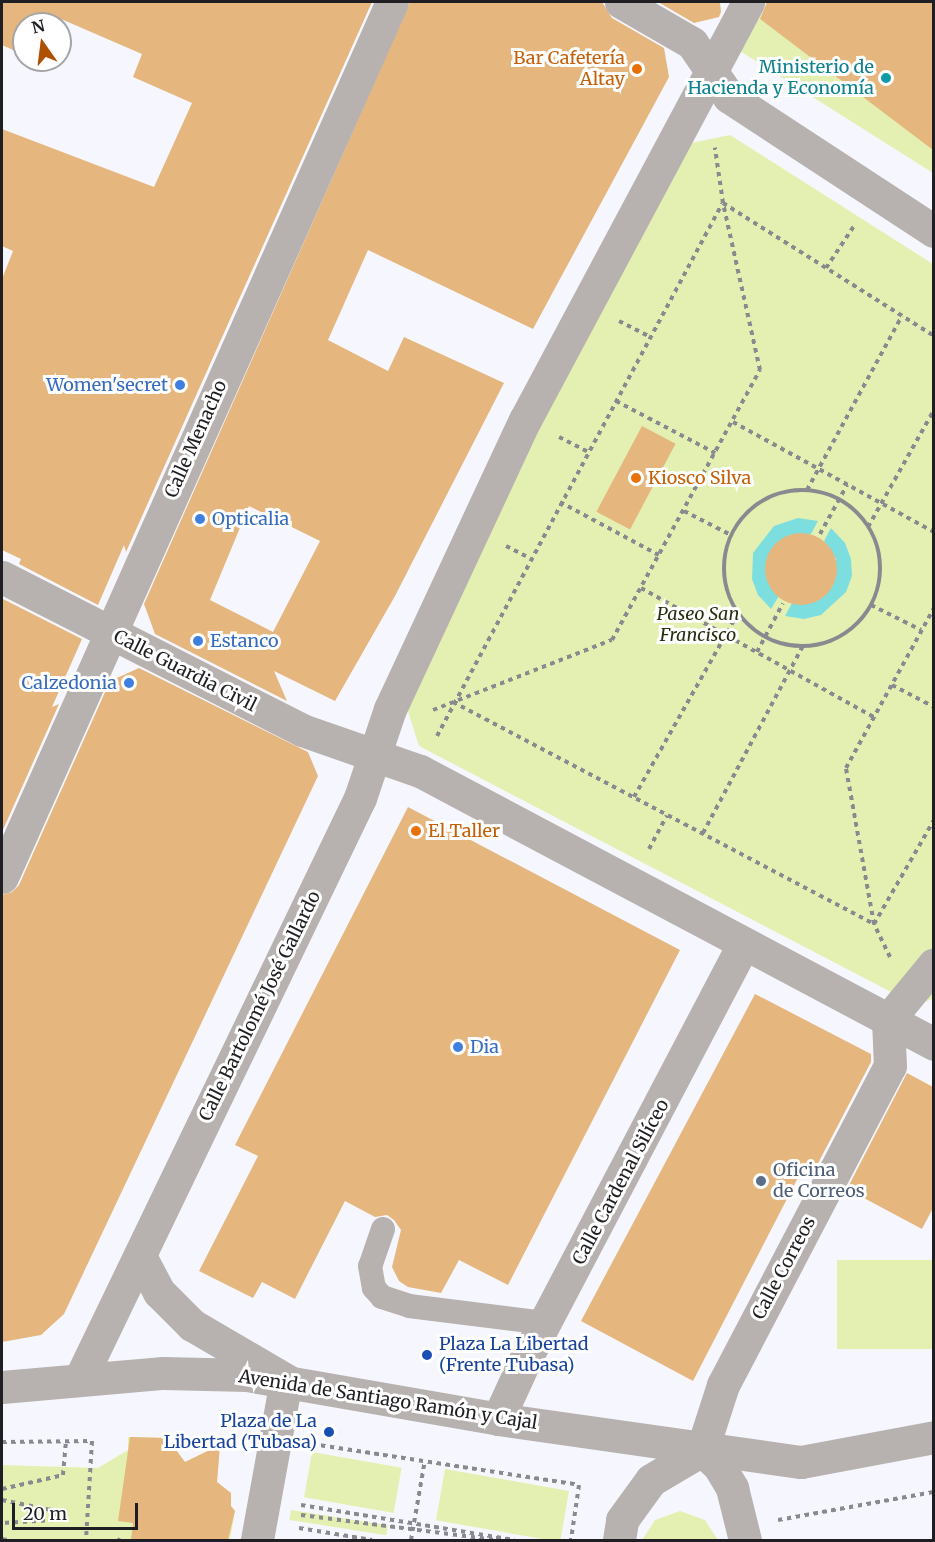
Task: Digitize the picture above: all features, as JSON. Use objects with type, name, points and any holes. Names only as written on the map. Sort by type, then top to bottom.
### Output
[{"type":"street","name":"Calle Menacho","points":[[2,877],[392,2]]},
{"type":"street","points":[[621,2],[692,43],[729,97],[933,231]]},
{"type":"street","points":[[748,2],[710,69],[525,420],[373,753],[430,777],[933,1044]]},
{"type":"street","name":"Calle Guardia Civil","points":[[2,577],[302,730],[373,753]]},
{"type":"street","name":"Calle Bartolomé José Gallardo","points":[[80,1379],[360,798],[373,753]]},
{"type":"street","name":"Calle Cardenal Silíceo","points":[[498,1419],[743,945]]},
{"type":"street","points":[[888,1020],[933,964]]},
{"type":"street","name":"Calle Correos","points":[[702,1450],[723,1385],[890,1066],[888,1020]]},
{"type":"street","points":[[140,1256],[159,1292],[192,1325],[286,1380],[275,1438],[268,1519]]},
{"type":"street","name":"Avenida de Santiago Ramón y Cajal","points":[[2,1387],[163,1373],[247,1375],[286,1380],[498,1419],[702,1450],[801,1462],[933,1437]]},
{"type":"street","points":[[619,1540],[622,1520],[651,1480],[702,1450],[719,1466],[760,1535]]},
{"type":"lane","points":[[383,1228],[370,1266],[374,1288],[382,1297],[409,1306],[546,1323]]},
{"type":"path","points":[[453,702],[612,640],[760,370],[723,203],[714,145]]},
{"type":"path","points":[[723,203],[933,334]]},
{"type":"path","points":[[453,702],[723,203]]},
{"type":"path","points":[[826,268],[858,220]]},
{"type":"path","points":[[807,490],[902,316]]},
{"type":"path","points":[[612,317],[650,337]]},
{"type":"path","points":[[616,401],[715,453]]},
{"type":"path","points":[[868,527],[933,410]]},
{"type":"path","points":[[733,422],[933,532]]},
{"type":"path","points":[[820,534],[847,484]]},
{"type":"path","points":[[807,490],[839,500],[868,527],[880,566],[871,605],[849,630],[827,642],[803,646],[765,637],[738,613],[724,575],[731,535],[756,505],[780,493],[807,490]]},
{"type":"path","points":[[560,502],[659,555]]},
{"type":"path","points":[[684,511],[731,535]]},
{"type":"path","points":[[641,588],[874,717]]},
{"type":"path","points":[[757,652],[783,603]]},
{"type":"path","points":[[871,605],[921,630]]},
{"type":"path","points":[[874,924],[846,768],[933,608]]},
{"type":"path","points":[[634,797],[738,613]]},
{"type":"path","points":[[703,834],[803,646]]},
{"type":"path","points":[[892,685],[933,706]]},
{"type":"path","points":[[453,702],[874,924]]},
{"type":"path","points":[[874,924],[933,820]]},
{"type":"path","points":[[275,1438],[579,1485],[571,1540]]},
{"type":"path","points":[[2,1442],[92,1441],[86,1540]]},
{"type":"path","points":[[2,1489],[63,1475],[66,1443]]},
{"type":"path","points":[[411,1540],[425,1460]]},
{"type":"path","points":[[760,1535],[777,1520],[933,1492]]},
{"type":"path","points":[[2,1500],[56,1511],[54,1520],[2,1523]]},
{"type":"path","points":[[268,1519],[414,1524],[514,1540]]},
{"type":"path","points":[[268,1519],[413,1530],[497,1540]]},
{"type":"path","points":[[268,1519],[372,1540]]},
{"type":"path","points":[[2,1539],[7,1540]]},
{"type":"green space","name":"Ministerio de Hacienda y Economía","points":[[769,2],[933,2],[933,173],[740,51]]},
{"type":"green space","name":"Paseo San Francisco","points":[[730,135],[933,264],[933,999],[916,1005],[419,746],[400,686],[686,144]]},
{"type":"green space","points":[[837,1260],[933,1260],[933,1349],[837,1349]]},
{"type":"green space","points":[[128,1437],[167,1438],[185,1462],[220,1445],[217,1482],[231,1493],[231,1506],[235,1511],[230,1540],[2,1540],[2,1465],[98,1468],[128,1450]]},
{"type":"green space","points":[[312,1452],[402,1468],[394,1513],[304,1497]]},
{"type":"green space","points":[[445,1469],[569,1491],[560,1540],[548,1540],[436,1520]]},
{"type":"green space","points":[[291,1510],[388,1525],[386,1535],[289,1520]]},
{"type":"green space","points":[[680,1511],[705,1520],[718,1540],[642,1540],[655,1520]]},
{"type":"water","points":[[798,518],[818,521],[811,534],[785,537],[769,553],[767,577],[779,596],[771,609],[758,595],[752,579],[753,553],[774,526]]},
{"type":"water","points":[[831,528],[845,543],[851,559],[852,576],[846,592],[821,615],[804,619],[785,616],[792,603],[820,599],[832,587],[836,559],[824,541]]},
{"type":"building","points":[[2,2],[372,2],[126,552],[124,545],[98,605],[19,564],[21,559],[2,550],[2,279],[13,251],[2,246],[2,129],[154,187],[192,103],[133,77],[142,54],[72,24],[72,12],[12,12],[12,50],[2,45]]},
{"type":"building","points":[[410,2],[602,2],[612,18],[664,48],[669,77],[533,329],[368,250],[328,340],[388,371],[404,337],[504,383],[395,596],[335,701],[274,671],[287,701],[155,634],[144,604]],"holes":[[[249,506],[320,541],[273,632],[210,600]]]},
{"type":"building","points":[[658,2],[720,2],[721,12],[719,17],[694,23]]},
{"type":"building","name":"Ministerio de Hacienda y Economía","points":[[767,2],[933,2],[933,150],[760,19]]},
{"type":"building","name":"Kiosco Silva","points":[[642,426],[676,444],[630,529],[596,512]]},
{"type":"building","points":[[801,533],[821,539],[831,549],[837,569],[831,589],[821,599],[801,605],[781,599],[771,589],[765,569],[771,549],[781,539]]},
{"type":"building","points":[[3,599],[82,639],[52,707],[59,704],[2,832]]},
{"type":"building","points":[[139,668],[308,752],[318,776],[64,1314],[41,1335],[2,1342],[2,895],[12,892],[19,885],[110,681]]},
{"type":"building","name":"Dia","points":[[408,807],[680,950],[508,1285],[459,1260],[441,1293],[408,1287],[399,1281],[392,1267],[401,1230],[394,1220],[387,1215],[375,1217],[345,1201],[295,1299],[262,1282],[253,1298],[199,1271],[258,1156],[235,1145]]},
{"type":"building","name":"Oficina de Correos","points":[[755,994],[871,1054],[871,1062],[814,1171],[804,1166],[693,1381],[581,1321]]},
{"type":"building","points":[[907,1073],[933,1087],[933,1208],[922,1229],[847,1189]]},
{"type":"building","points":[[130,1437],[167,1438],[185,1462],[220,1445],[217,1482],[231,1493],[231,1506],[235,1511],[228,1540],[131,1540],[133,1523],[118,1521]]},
{"type":"place","name":"Bar Cafetería Altay","points":[[637,69]]},
{"type":"place","name":"Ministerio de Hacienda y Economía","points":[[886,78]]},
{"type":"place","name":"Women'secret","points":[[180,385]]},
{"type":"place","name":"Kiosco Silva","points":[[636,478]]},
{"type":"place","name":"Opticalia","points":[[200,519]]},
{"type":"place","name":"Estanco","points":[[198,641]]},
{"type":"place","name":"Calzedonia","points":[[129,683]]},
{"type":"place","name":"El Taller","points":[[416,831]]},
{"type":"place","name":"Dia","points":[[458,1047]]},
{"type":"place","name":"Oficina de Correos","points":[[761,1181]]},
{"type":"place","name":"Plaza La Libertad (Frente Tubasa)","points":[[427,1355]]},
{"type":"place","name":"Plaza de La Libertad (Tubasa)","points":[[329,1432]]}]
